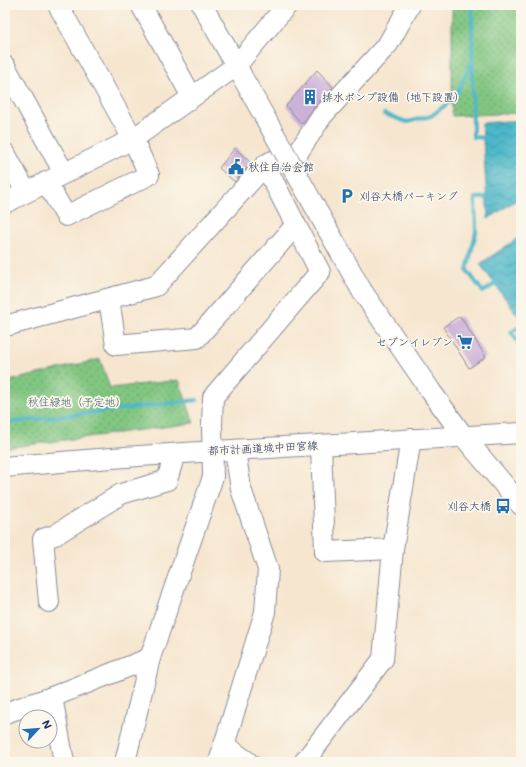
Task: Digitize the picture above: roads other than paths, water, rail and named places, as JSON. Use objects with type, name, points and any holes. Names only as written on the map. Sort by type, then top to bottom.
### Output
[{"type":"street","points":[[46,182],[66,216],[149,175],[133,139],[58,5]]},
{"type":"street","points":[[141,5],[192,97]]},
{"type":"street","points":[[202,5],[362,291],[464,437],[521,505]]},
{"type":"street","points":[[5,203],[133,139],[192,97],[240,73],[287,5]]},
{"type":"street","points":[[5,326],[156,286],[264,165],[299,150],[322,116],[388,44],[410,5]]},
{"type":"street","points":[[5,66],[64,174]]},
{"type":"street","points":[[5,153],[26,192]]},
{"type":"street","points":[[124,762],[150,658],[212,477],[213,397],[320,272],[264,165]]},
{"type":"street","points":[[109,299],[116,345],[197,338],[295,226]]},
{"type":"street","name":"都市計画道城中田宮線","points":[[5,467],[78,460],[212,451],[521,433]]},
{"type":"street","points":[[304,762],[383,660],[393,549],[411,439]]},
{"type":"street","points":[[321,445],[325,552],[393,549]]},
{"type":"street","points":[[235,450],[241,488],[268,569],[265,612],[222,753],[248,762]]},
{"type":"street","points":[[49,602],[43,539],[55,535],[121,494],[167,480],[176,454]]},
{"type":"street","points":[[5,713],[52,697],[150,658]]},
{"type":"street","points":[[52,697],[64,762]]},
{"type":"water","points":[[521,120],[521,197],[488,219],[482,123]]},
{"type":"water","points":[[521,236],[521,320],[480,264]]},
{"type":"waterway","points":[[470,5],[472,10],[473,137],[488,138]]},
{"type":"waterway","points":[[384,114],[407,122],[431,116],[455,98],[471,63]]},
{"type":"waterway","points":[[492,197],[475,198],[476,232],[467,270],[483,292],[498,282]]},
{"type":"waterway","points":[[521,326],[511,332],[521,346]]},
{"type":"waterway","points":[[5,423],[197,400]]},
{"type":"place","name":"排水ポンプ設備（地下設置）","points":[[310,97]]},
{"type":"place","name":"秋住自治会館","points":[[236,167]]},
{"type":"place","name":"刈谷大橋パーキング","points":[[347,196]]},
{"type":"place","name":"セブンイレブン","points":[[465,342]]},
{"type":"place","name":"刈谷大橋","points":[[503,506]]},
{"type":"park label","name":"秋住緑地（予定地）","points":[[77,402]]}]
